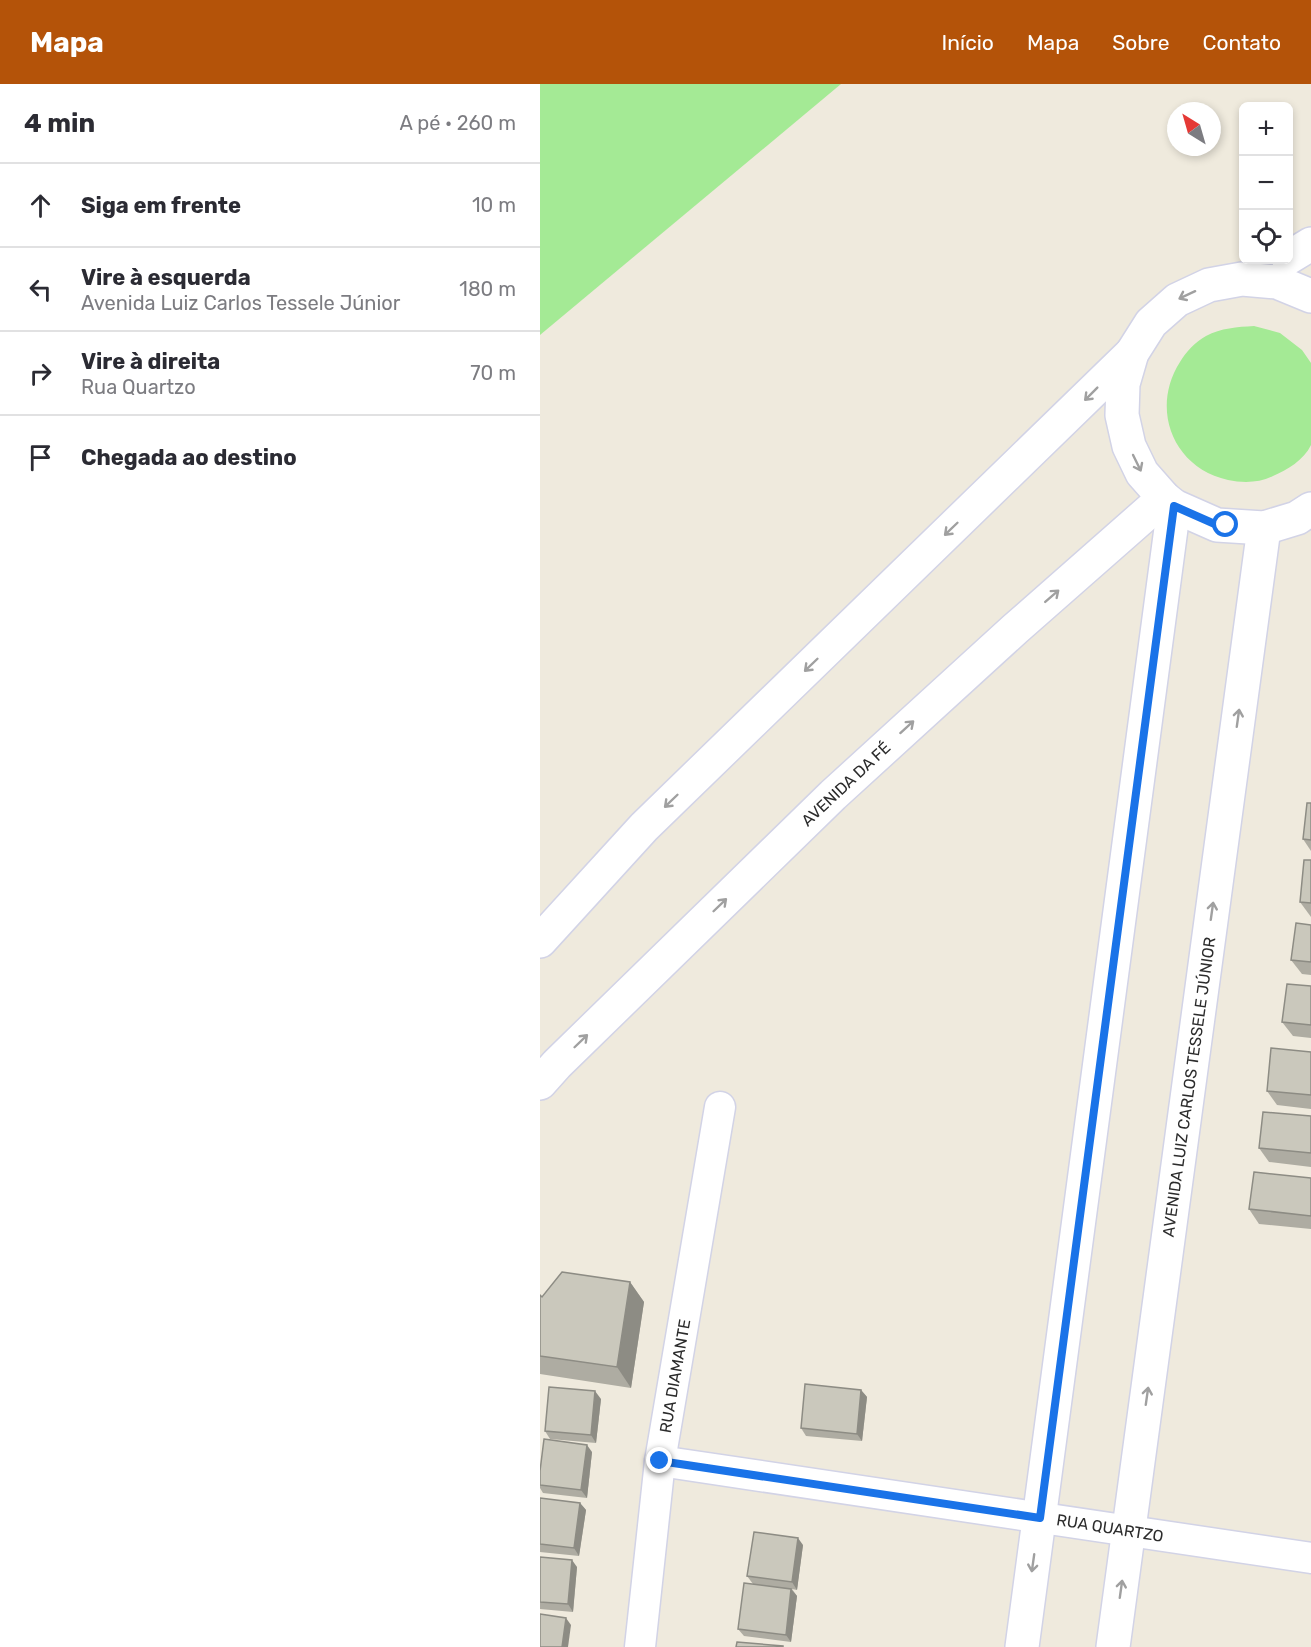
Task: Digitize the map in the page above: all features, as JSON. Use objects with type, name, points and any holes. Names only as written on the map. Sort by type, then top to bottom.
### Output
[{"type":"main road","points":[[1293,255],[1311,244]]},
{"type":"main road","points":[[540,941],[644,827],[1132,353],[1151,323],[1177,300],[1209,285],[1242,279],[1276,264]]},
{"type":"main road","points":[[1242,279],[1277,282],[1311,296]]},
{"type":"main road","points":[[1132,353],[1124,384],[1122,415],[1129,446],[1142,473],[1169,502],[1217,525],[1264,528],[1297,518],[1311,509]]},
{"type":"main road","points":[[1022,1647],[1169,502]]},
{"type":"main road","name":"AVENIDA DA FÉ","points":[[540,1083],[833,795],[1015,629],[1169,502]]},
{"type":"main road","name":"AVENIDA LUIZ CARLOS TESSELE JÚNIOR","points":[[1113,1647],[1264,528]]},
{"type":"street","name":"RUA DIAMANTE","points":[[640,1647],[660,1461],[720,1107]]},
{"type":"street","name":"RUA QUARTZO","points":[[660,1461],[1311,1558]]},
{"type":"green space","points":[[540,84],[841,84],[540,335]]},
{"type":"green space","points":[[1254,326],[1280,333],[1302,350],[1311,363],[1311,445],[1300,460],[1278,474],[1262,480],[1239,482],[1209,473],[1193,463],[1181,450],[1172,434],[1167,399],[1171,380],[1180,362],[1198,341],[1223,330]]},
{"type":"building","points":[[1307,803],[1311,803],[1311,840],[1303,839]]},
{"type":"building","points":[[1304,860],[1311,860],[1311,903],[1300,902]]},
{"type":"building","points":[[1296,923],[1311,925],[1311,962],[1291,960]]},
{"type":"building","points":[[1287,984],[1311,986],[1311,1025],[1282,1022]]},
{"type":"building","points":[[1271,1048],[1311,1052],[1311,1095],[1267,1091]]},
{"type":"building","points":[[1263,1112],[1311,1116],[1311,1153],[1259,1148]]},
{"type":"building","points":[[1254,1172],[1311,1178],[1311,1216],[1249,1209]]},
{"type":"building","points":[[562,1272],[630,1282],[617,1367],[540,1356],[540,1295],[542,1297]]},
{"type":"building","points":[[805,1384],[861,1390],[857,1434],[801,1428]]},
{"type":"building","points":[[549,1387],[595,1391],[591,1435],[545,1431]]},
{"type":"building","points":[[544,1439],[587,1445],[581,1490],[540,1485]]},
{"type":"building","points":[[540,1498],[580,1503],[574,1548],[540,1544]]},
{"type":"building","points":[[754,1532],[798,1538],[792,1582],[747,1576]]},
{"type":"building","points":[[540,1557],[572,1560],[568,1604],[540,1602]]},
{"type":"building","points":[[744,1583],[791,1589],[786,1635],[738,1629]]},
{"type":"building","points":[[540,1614],[566,1618],[562,1647],[540,1647]]},
{"type":"building","points":[[737,1642],[783,1646],[783,1647],[736,1647]]},
{"type":"route","points":[[660,1461],[1040,1518],[1174,506],[1217,525],[1226,525]]}]
